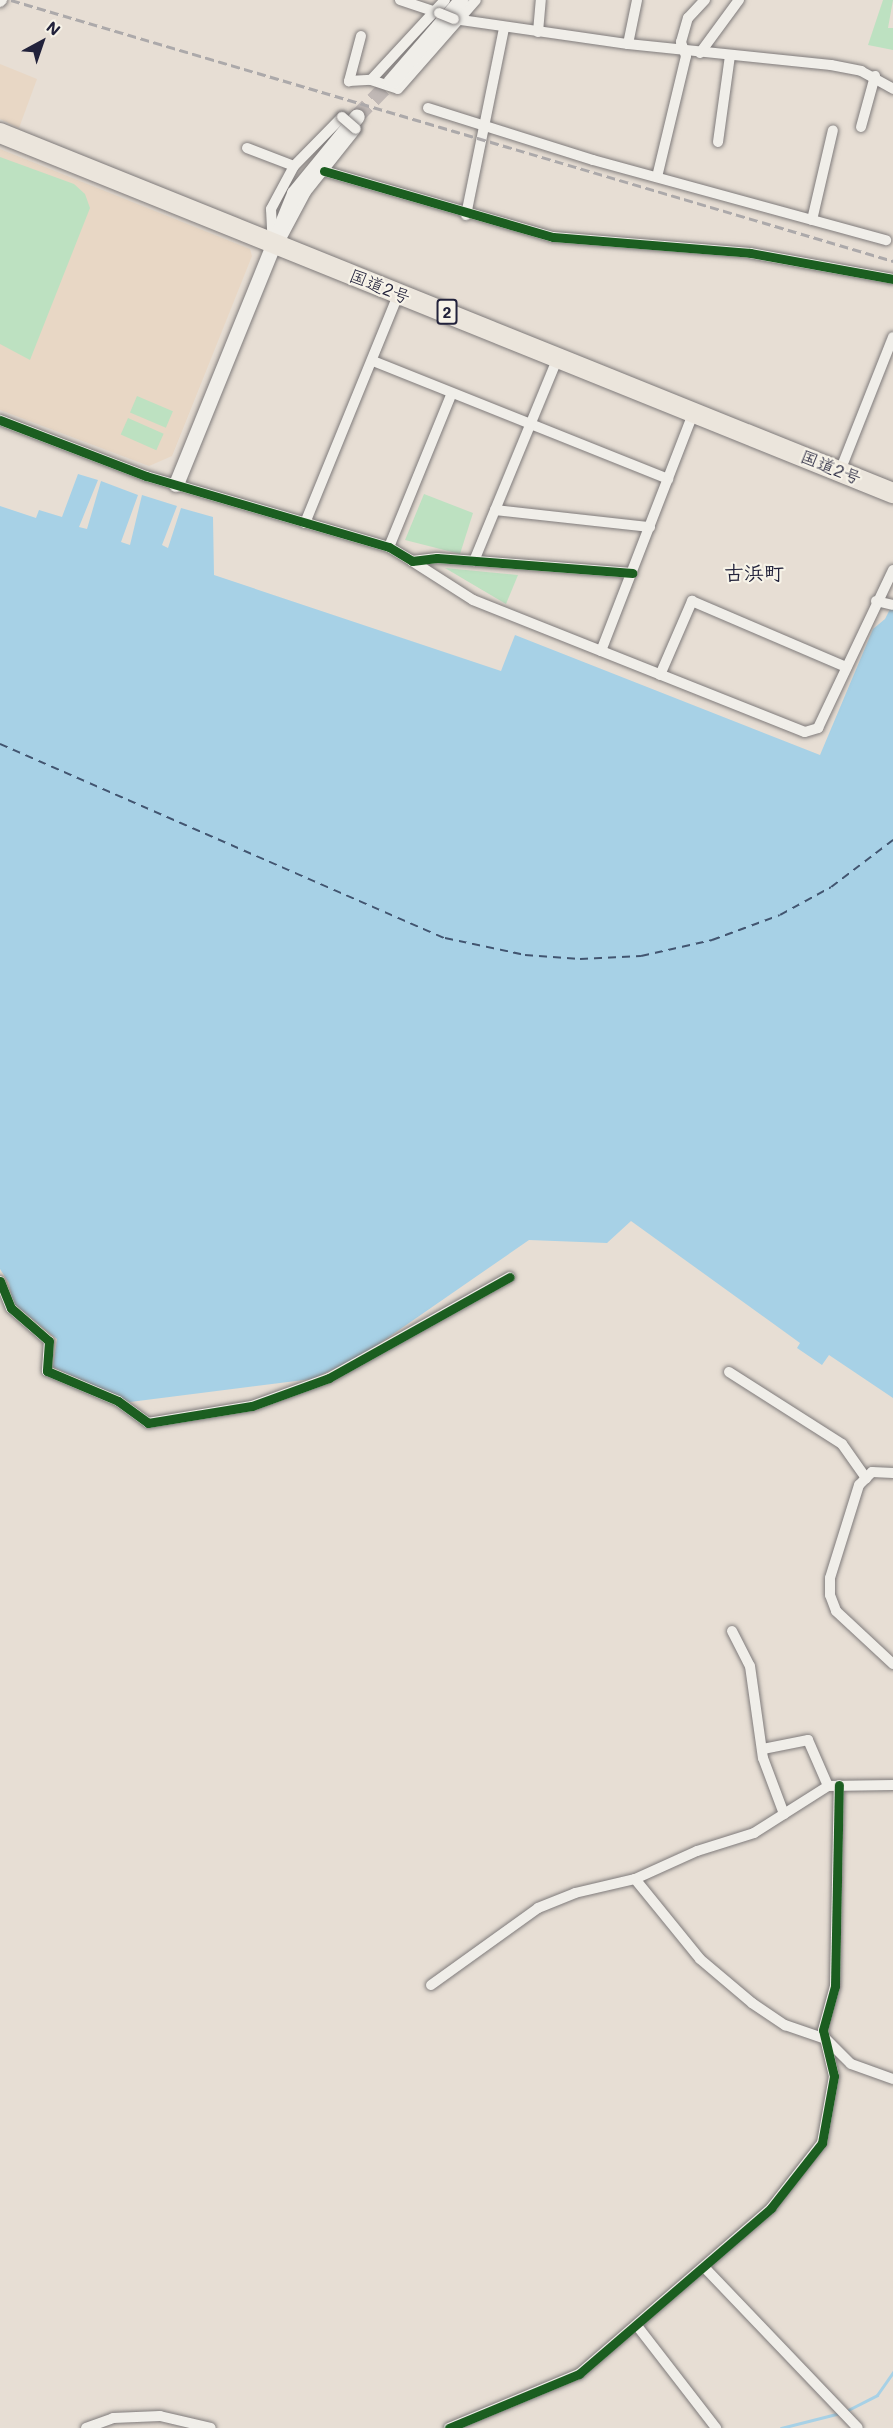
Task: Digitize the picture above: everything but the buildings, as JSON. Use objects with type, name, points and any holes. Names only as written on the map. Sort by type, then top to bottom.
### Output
[{"type":"highway","name":"国道2号","points":[[0,133],[893,493]]},
{"type":"street","points":[[400,0],[455,20],[504,28],[700,53],[831,65],[875,76],[893,89]]},
{"type":"street","points":[[371,80],[437,12],[445,0]]},
{"type":"street","points":[[390,82],[461,0]]},
{"type":"street","points":[[361,36],[349,81],[371,80],[398,89],[455,20],[476,0]]},
{"type":"street","points":[[538,32],[541,0]]},
{"type":"street","points":[[628,44],[637,0]]},
{"type":"street","points":[[657,177],[686,57],[682,50],[688,18],[705,0]]},
{"type":"street","points":[[700,53],[739,0]]},
{"type":"street","points":[[466,215],[504,28]]},
{"type":"street","points":[[718,142],[730,56]]},
{"type":"street","points":[[861,127],[875,76]]},
{"type":"street","points":[[428,108],[657,177],[886,240]]},
{"type":"street","points":[[273,242],[271,209],[294,166],[352,121]]},
{"type":"street","points":[[273,242],[281,239],[352,121]]},
{"type":"street","points":[[176,484],[294,193],[352,121]]},
{"type":"street","points":[[812,220],[833,130]]},
{"type":"street","points":[[247,148],[294,166]]},
{"type":"street","points":[[324,171],[466,215],[553,237],[750,253],[893,279]]},
{"type":"street","points":[[305,524],[373,362],[399,293]]},
{"type":"street","points":[[840,471],[893,337]]},
{"type":"street","points":[[474,561],[558,357]]},
{"type":"street","points":[[373,362],[668,479]]},
{"type":"street","points":[[389,547],[452,393]]},
{"type":"street","points":[[601,651],[694,411]]},
{"type":"street","points":[[0,420],[176,484],[389,547],[473,600],[806,732],[818,728],[876,601],[893,570]]},
{"type":"street","points":[[495,510],[650,527]]},
{"type":"street","points":[[412,561],[474,561],[632,573]]},
{"type":"street","points":[[660,675],[692,601],[846,667]]},
{"type":"street","points":[[876,601],[892,604]]},
{"type":"street","points":[[0,1281],[5,1310],[49,1341],[47,1371],[118,1401],[148,1423],[252,1406],[329,1378],[510,1277]]},
{"type":"street","points":[[729,1372],[842,1444],[866,1478]]},
{"type":"street","points":[[893,1473],[872,1473],[859,1485],[840,1547],[830,1595],[836,1611],[893,1664]]},
{"type":"street","points":[[732,1630],[750,1666],[763,1749],[784,1814]]},
{"type":"street","points":[[449,2428],[579,2374],[638,2327],[771,2208],[822,2143],[834,2076],[823,2030],[835,1986],[834,1786],[808,1740],[763,1749]]},
{"type":"street","points":[[431,1985],[538,1908],[575,1893],[635,1879],[697,1851],[754,1833],[834,1786],[893,1785]]},
{"type":"street","points":[[635,1879],[654,1908],[717,1974],[785,2025],[826,2038],[851,2064],[893,2079]]},
{"type":"street","points":[[834,2076],[851,2064]]},
{"type":"street","points":[[705,2268],[858,2428]]},
{"type":"street","points":[[638,2327],[716,2428]]},
{"type":"street","points":[[86,2428],[113,2418],[160,2416],[211,2428]]},
{"type":"shaded area","points":[[0,64],[37,79],[19,128],[0,119]]},
{"type":"shaded area","points":[[0,149],[250,249],[252,256],[172,456],[149,466],[0,410]]},
{"type":"green space","points":[[883,0],[893,0],[888,28],[893,28],[893,50],[868,45]]},
{"type":"green space","points":[[0,157],[74,184],[85,194],[90,208],[30,360],[0,344]]},
{"type":"green space","points":[[137,396],[173,411],[166,428],[130,413]]},
{"type":"green space","points":[[128,418],[164,434],[156,450],[121,434]]},
{"type":"green space","points":[[424,494],[473,513],[460,554],[405,540]]},
{"type":"green space","points":[[445,568],[518,575],[506,604]]},
{"type":"water","points":[[78,474],[98,480],[79,527],[87,529],[101,481],[138,495],[121,542],[130,545],[142,495],[177,506],[162,545],[168,548],[181,508],[213,517],[214,575],[501,671],[515,635],[820,755],[873,629],[885,619],[893,603],[893,1398],[829,1355],[822,1365],[797,1348],[800,1343],[631,1221],[607,1243],[529,1240],[360,1357],[312,1379],[130,1402],[53,1367],[57,1339],[13,1303],[9,1283],[0,1269],[0,506],[36,518],[39,510],[62,517]]},
{"type":"waterway","points":[[846,2411],[877,2395],[893,2372]]},
{"type":"waterway","points":[[781,2428],[840,2413]]},
{"type":"ferry route","points":[[0,744],[445,938],[525,955],[580,959],[641,956],[712,940],[780,915],[831,887],[893,840]]},
{"type":"tunnel","points":[[357,116],[390,82]]},
{"type":"railway","points":[[11,0],[893,261]]},
{"type":"cycle path","points":[[324,171],[553,237],[750,253],[893,279]]},
{"type":"cycle path","points":[[0,420],[146,476],[389,547],[412,561],[437,558],[632,573]]},
{"type":"cycle path","points":[[0,1281],[11,1308],[49,1341],[47,1371],[118,1401],[148,1423],[252,1406],[329,1378],[510,1277]]},
{"type":"cycle path","points":[[449,2428],[579,2374],[771,2208],[822,2143],[834,2076],[823,2030],[835,1986],[839,1785]]},
{"type":"district","name":"古浜町","points":[[754,572]]}]
